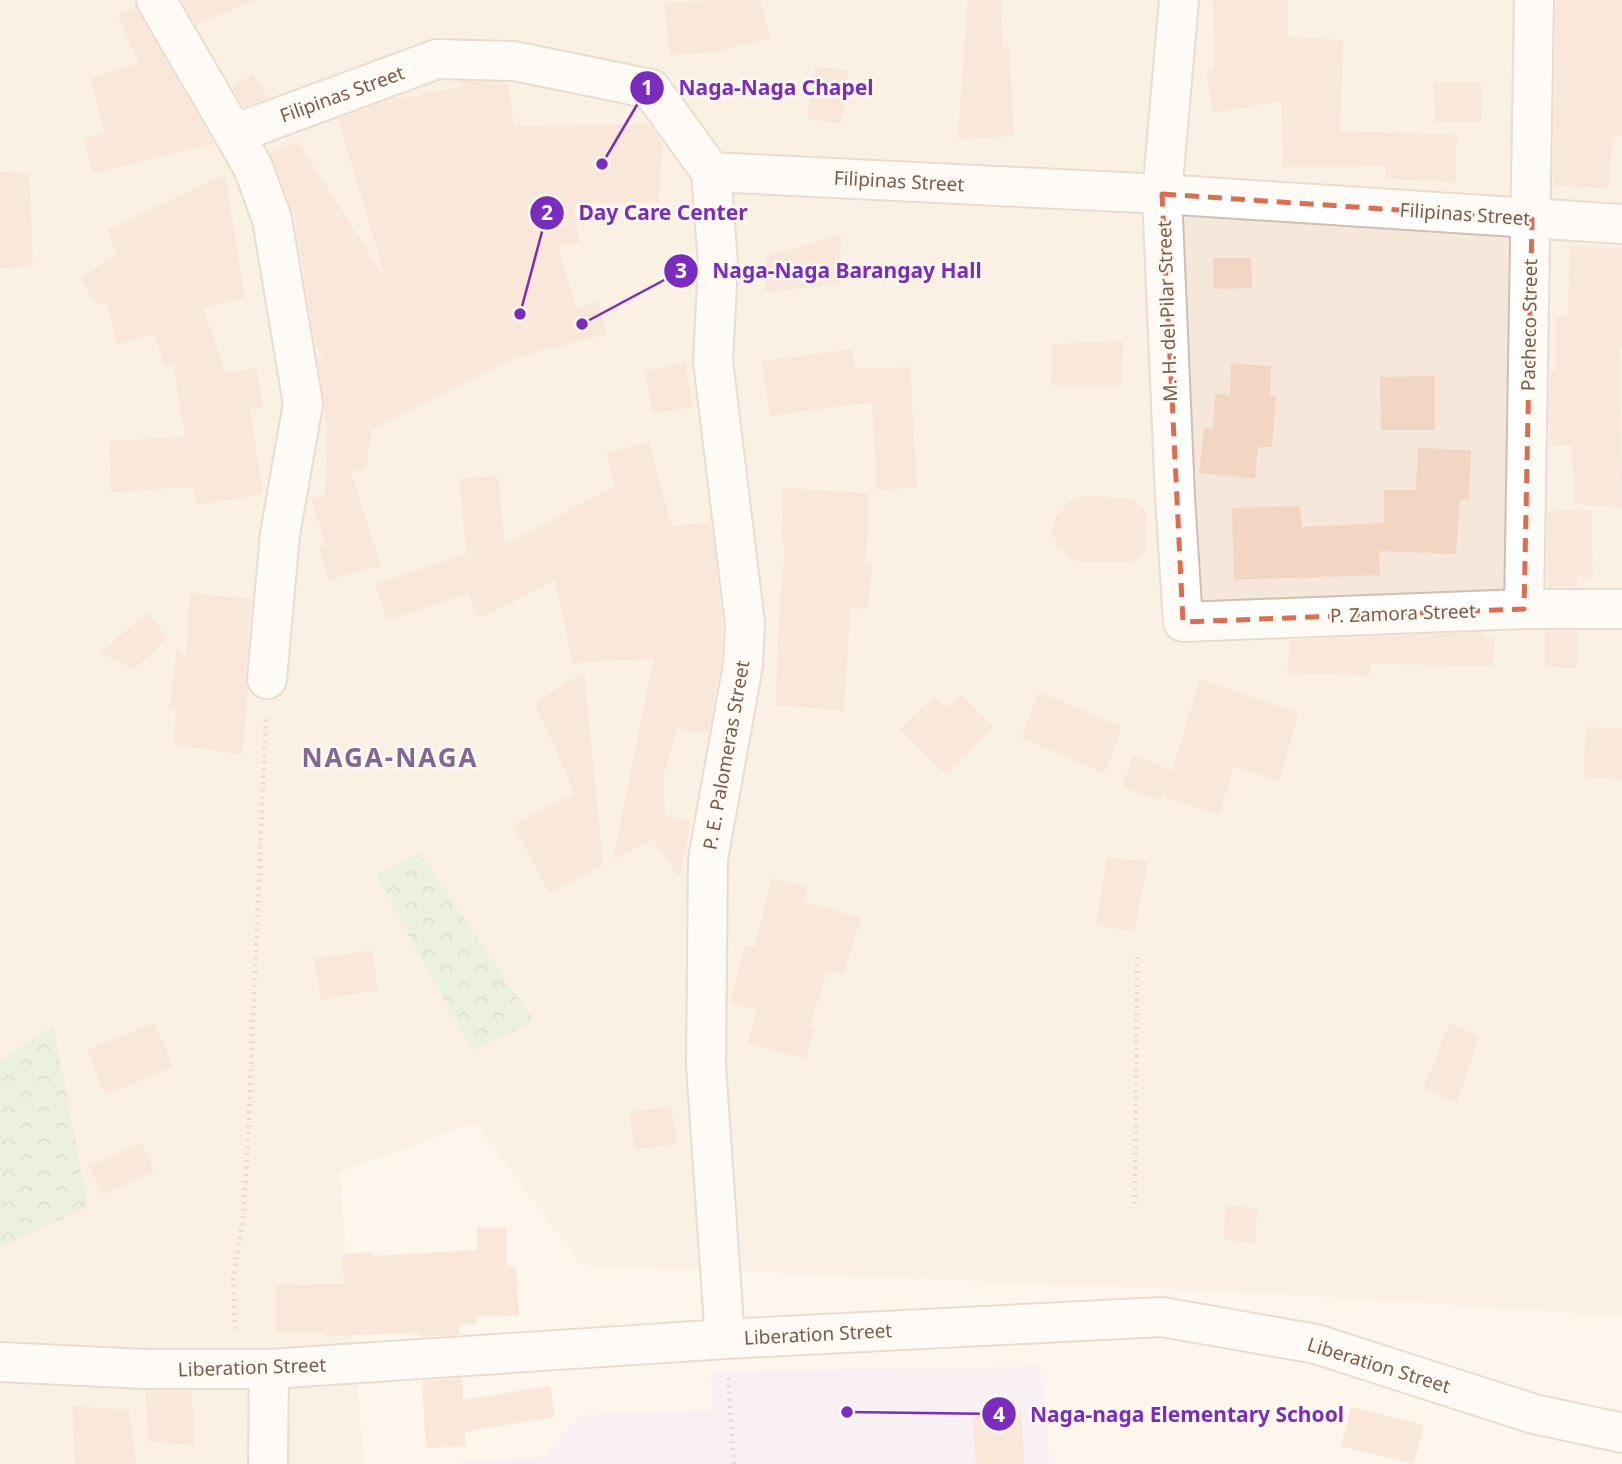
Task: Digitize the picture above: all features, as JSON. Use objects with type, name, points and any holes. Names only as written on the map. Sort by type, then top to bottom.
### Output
[{"type":"street","points":[[156,0],[253,167],[272,219],[303,404],[280,534],[267,679]]},
{"type":"street","name":"M. H. del Pilar Street","points":[[1179,0],[1163,194],[1175,497],[1183,622]]},
{"type":"street","name":"Pacheco Street","points":[[1524,609],[1534,0]]},
{"type":"street","name":"Filipinas Street","points":[[234,134],[437,59],[514,61],[650,89],[711,172],[1163,194],[1622,224]]},
{"type":"street","name":"P. E. Palomeras Street","points":[[711,172],[718,264],[713,360],[745,624],[743,665],[708,859],[706,1066],[725,1339]]},
{"type":"street","name":"P. Zamora Street","points":[[1183,622],[1524,609],[1622,609]]},
{"type":"street","name":"Liberation Street","points":[[0,1362],[145,1369],[269,1369],[725,1339],[1162,1317],[1316,1344],[1534,1414],[1622,1433]]},
{"type":"street","points":[[268,1464],[269,1369]]},
{"type":"path","points":[[267,679],[247,1160],[243,1218],[233,1280],[235,1328],[250,1353],[269,1369]]},
{"type":"path","points":[[1135,1203],[1137,955]]},
{"type":"path","points":[[725,1339],[734,1464]]},
{"type":"highlighted area","points":[[1162,194],[1532,219],[1524,609],[1183,622]]},
{"type":"shaded area","points":[[0,0],[1622,0],[1622,1316],[1268,1293],[582,1265],[475,1123],[339,1172],[364,1464],[0,1464]]},
{"type":"shaded area","points":[[1042,1366],[1050,1464],[440,1464],[544,1457],[580,1415],[714,1410],[710,1372]]},
{"type":"green space","points":[[419,852],[534,1021],[472,1051],[376,876]]},
{"type":"green space","points":[[53,1025],[88,1207],[0,1247],[0,1061]]},
{"type":"building","points":[[181,0],[254,0],[196,25]]},
{"type":"building","points":[[760,0],[770,38],[707,53],[670,55],[664,3]]},
{"type":"building","points":[[968,0],[1001,0],[1003,47],[1009,47],[1014,136],[958,139]]},
{"type":"building","points":[[1213,0],[1288,0],[1288,37],[1343,40],[1340,131],[1457,135],[1455,182],[1386,179],[1386,166],[1283,167],[1282,101],[1213,113],[1206,71],[1214,70]]},
{"type":"building","points":[[1556,0],[1622,0],[1622,136],[1613,135],[1608,189],[1553,185]]},
{"type":"building","points":[[136,7],[214,144],[93,173],[84,138],[105,133],[90,78],[139,63],[118,16]]},
{"type":"building","points":[[815,66],[848,71],[841,124],[807,119]]},
{"type":"building","points":[[253,74],[268,98],[244,107],[232,87]]},
{"type":"building","points":[[460,81],[508,83],[514,126],[650,125],[663,143],[658,203],[573,203],[580,243],[558,246],[576,308],[598,302],[607,334],[516,357],[372,429],[366,468],[351,472],[381,566],[328,580],[319,547],[326,545],[311,499],[325,495],[327,431],[317,358],[323,357],[315,343],[294,215],[270,153],[297,141],[386,279],[338,119],[390,100],[461,87]]},
{"type":"building","points":[[1434,82],[1481,82],[1482,122],[1435,122]]},
{"type":"building","points":[[0,172],[29,174],[33,266],[0,268]]},
{"type":"building","points":[[225,175],[245,298],[203,308],[226,373],[257,368],[263,408],[250,410],[263,494],[196,505],[193,487],[111,492],[109,441],[185,437],[173,364],[165,366],[154,334],[118,344],[105,300],[97,306],[80,278],[117,255],[107,230]]},
{"type":"building","points":[[841,235],[840,284],[765,292],[766,256]]},
{"type":"building","points":[[1570,246],[1622,249],[1622,507],[1575,504],[1572,445],[1549,446],[1550,372],[1557,372],[1555,317],[1568,317]]},
{"type":"building","points":[[1213,258],[1251,258],[1252,288],[1213,289]]},
{"type":"building","points":[[1123,341],[1122,385],[1051,385],[1052,344]]},
{"type":"building","points":[[852,349],[855,369],[910,367],[917,488],[877,490],[872,402],[770,416],[762,361]]},
{"type":"building","points":[[685,363],[693,407],[653,414],[645,371]]},
{"type":"building","points":[[1231,363],[1271,366],[1270,396],[1276,396],[1272,447],[1258,447],[1255,479],[1199,473],[1204,428],[1213,429],[1215,394],[1230,395]]},
{"type":"building","points":[[1435,376],[1435,430],[1381,430],[1380,377]]},
{"type":"building","points":[[649,442],[672,527],[711,522],[723,625],[721,663],[708,734],[677,728],[663,778],[665,816],[691,821],[679,877],[653,839],[613,860],[654,658],[573,663],[555,580],[480,618],[468,593],[387,620],[375,584],[467,554],[459,479],[498,475],[505,545],[615,486],[606,453]]},
{"type":"building","points":[[1418,448],[1471,450],[1469,500],[1460,499],[1456,554],[1379,551],[1380,575],[1234,580],[1232,508],[1300,506],[1302,527],[1384,523],[1384,490],[1416,490]]},
{"type":"building","points":[[783,488],[869,493],[866,562],[872,563],[868,609],[850,608],[844,711],[776,705],[785,543],[781,543]]},
{"type":"building","points":[[1085,496],[1134,499],[1147,514],[1145,553],[1132,562],[1079,562],[1058,549],[1052,530],[1055,519],[1070,500]]},
{"type":"building","points":[[1591,510],[1593,577],[1577,577],[1577,587],[1548,587],[1547,511]]},
{"type":"building","points":[[190,593],[252,599],[242,755],[174,744],[176,709],[170,707],[177,649],[186,659]]},
{"type":"building","points":[[147,613],[168,638],[134,669],[100,653]]},
{"type":"building","points":[[1545,631],[1577,631],[1577,668],[1545,667]]},
{"type":"building","points":[[1483,632],[1483,638],[1494,638],[1493,666],[1371,664],[1370,675],[1287,673],[1290,640]]},
{"type":"building","points":[[584,673],[603,865],[550,893],[513,825],[575,793],[535,702]]},
{"type":"building","points":[[1200,679],[1298,713],[1280,781],[1234,766],[1219,815],[1164,797],[1171,775],[1161,800],[1122,787],[1134,755],[1172,771]]},
{"type":"building","points":[[1039,692],[1122,727],[1105,773],[1021,738]]},
{"type":"building","points":[[961,694],[993,727],[947,775],[900,729],[934,696],[946,709]]},
{"type":"building","points":[[1586,727],[1622,728],[1622,779],[1584,777]]},
{"type":"building","points":[[1107,857],[1148,862],[1134,931],[1096,926]]},
{"type":"building","points":[[772,878],[808,887],[804,902],[861,918],[843,975],[828,970],[809,1026],[814,1028],[806,1059],[747,1044],[757,1010],[730,1002],[745,945],[755,948]]},
{"type":"building","points":[[372,950],[378,990],[321,1000],[314,959]]},
{"type":"building","points":[[154,1023],[173,1067],[105,1095],[87,1050]]},
{"type":"building","points":[[1450,1023],[1479,1037],[1457,1103],[1424,1088]]},
{"type":"building","points":[[671,1106],[677,1144],[635,1149],[629,1112]]},
{"type":"building","points":[[141,1143],[154,1172],[102,1195],[89,1166]]},
{"type":"building","points":[[1226,1205],[1257,1208],[1256,1243],[1224,1240]]},
{"type":"building","points":[[477,1227],[507,1227],[507,1267],[516,1266],[519,1316],[476,1317],[476,1324],[459,1325],[459,1335],[420,1337],[419,1333],[325,1336],[325,1333],[276,1333],[276,1285],[344,1284],[342,1254],[372,1252],[372,1256],[477,1250]]},
{"type":"building","points":[[462,1378],[463,1400],[550,1386],[555,1417],[465,1432],[466,1446],[426,1448],[422,1381]]},
{"type":"building","points":[[146,1391],[192,1391],[194,1445],[148,1441]]},
{"type":"building","points":[[73,1406],[129,1410],[136,1464],[75,1464]]},
{"type":"building","points":[[1351,1407],[1424,1425],[1414,1464],[1341,1446]]},
{"type":"building","points":[[1021,1410],[1024,1464],[976,1464],[972,1412]]},
{"type":"place","name":"Naga-Naga Chapel","points":[[602,164]]},
{"type":"place","name":"Day Care Center","points":[[520,314]]},
{"type":"place","name":"Naga-Naga Barangay Hall","points":[[582,324]]},
{"type":"place","name":"Naga-naga Elementary School","points":[[847,1412]]},
{"type":"district","name":"NAGA-NAGA","points":[[390,757]]}]
